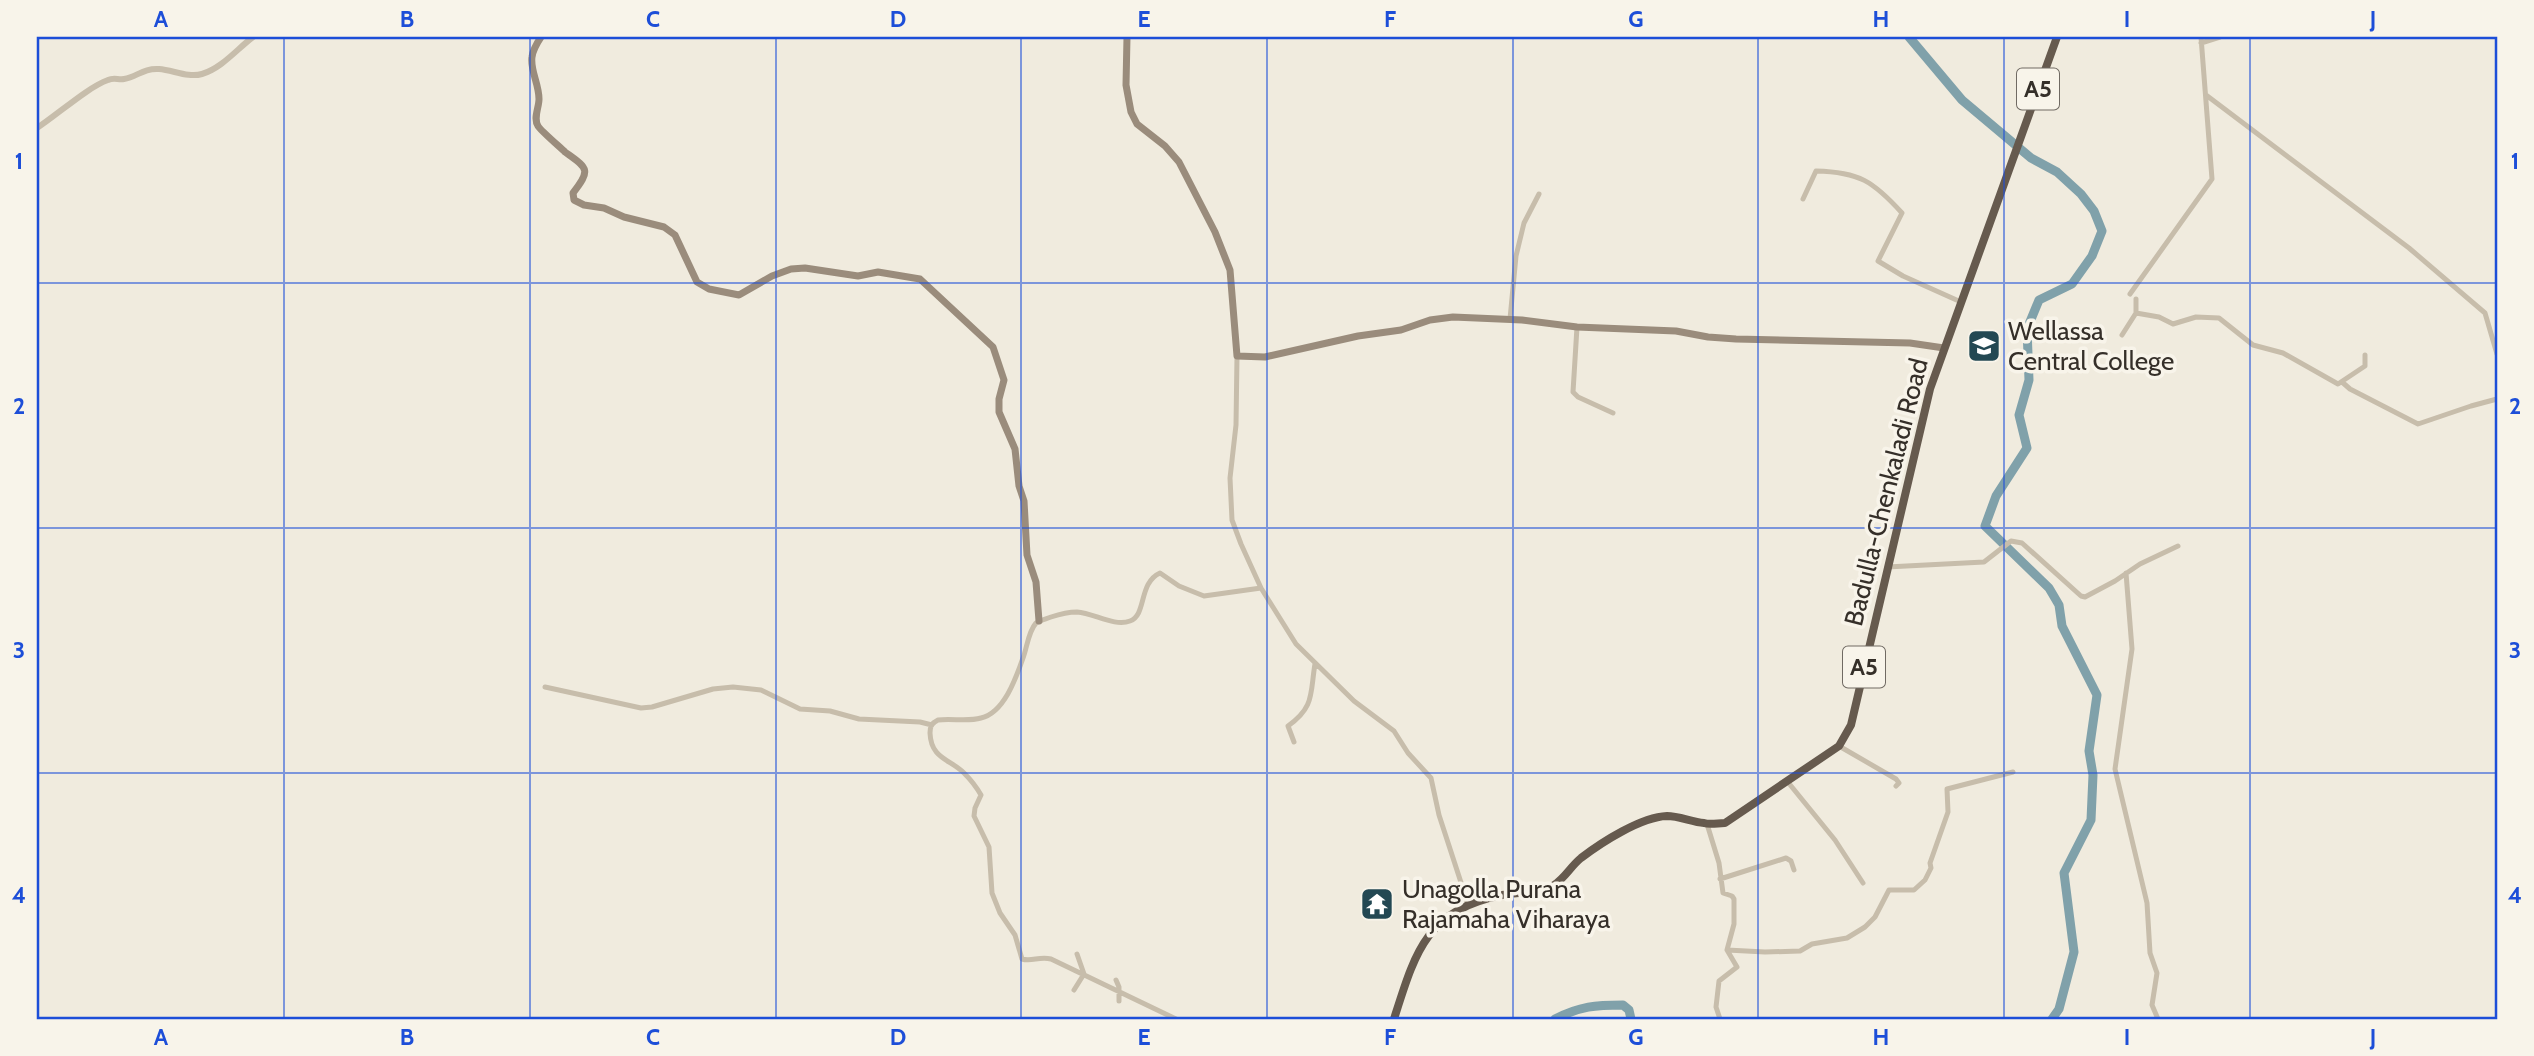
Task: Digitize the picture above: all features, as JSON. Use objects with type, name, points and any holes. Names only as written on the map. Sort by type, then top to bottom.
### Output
[{"type":"highway","name":"Badulla-Chenkaladi Road","points":[[1839,746],[1851,725],[1930,389],[2057,37]]},
{"type":"highway","points":[[1394,1019],[1414,958],[1443,919],[1452,913],[1468,904],[1553,886],[1581,859],[1619,834],[1651,818],[1669,816],[1707,824],[1725,823],[1839,746]]},
{"type":"main road","points":[[541,37],[532,53],[539,96],[535,116],[537,125],[564,151],[582,162],[585,179],[573,193],[574,200],[664,227],[675,235],[697,282],[709,289],[739,295],[772,276],[791,269],[805,268],[858,276],[878,272],[905,279],[920,279],[993,346],[1004,380],[999,412],[1015,449],[1019,486],[1024,501],[1027,555],[1036,582],[1039,621]]},
{"type":"main road","points":[[1127,37],[1126,85],[1131,112],[1137,124],[1165,146],[1179,162],[1215,232],[1230,270],[1237,356],[1265,358],[1453,317],[1510,319],[1577,327],[1676,331],[1736,339],[1885,342],[1944,348]]},
{"type":"street","points":[[37,128],[111,78],[124,79],[142,70],[158,69],[196,75],[205,73],[223,63],[253,37]]},
{"type":"street","points":[[2130,294],[2212,179],[2201,40],[2220,37]]},
{"type":"street","points":[[2206,95],[2409,248],[2484,313],[2497,354]]},
{"type":"street","points":[[1804,199],[1816,171],[1854,174],[1869,181],[1902,213],[1878,261],[1903,276],[1961,302]]},
{"type":"street","points":[[1510,319],[1516,256],[1524,223],[1539,194]]},
{"type":"street","points":[[2122,335],[2136,313],[2136,299]]},
{"type":"street","points":[[2136,313],[2159,317],[2174,324],[2196,317],[2219,318],[2253,345],[2283,353],[2338,384],[2365,366],[2365,355]]},
{"type":"street","points":[[1577,327],[1573,392],[1578,397],[1613,413]]},
{"type":"street","points":[[1237,356],[1236,425],[1230,478],[1232,520],[1261,588],[1296,644],[1354,701],[1394,731],[1408,753],[1430,778],[1468,904]]},
{"type":"street","points":[[2342,382],[2368,399],[2418,424],[2497,399]]},
{"type":"street","points":[[1887,567],[1984,562],[2011,541],[2022,542],[2085,597],[2178,546]]},
{"type":"street","points":[[1176,1019],[1043,957],[1028,961],[1022,959],[1014,935],[1000,914],[992,893],[989,847],[974,816],[981,796],[964,772],[942,758],[932,746],[929,729],[938,720],[978,719],[993,712],[1007,693],[1031,632],[1039,621],[1062,613],[1079,612],[1112,621],[1131,621],[1140,610],[1147,585],[1153,576],[1160,573],[1179,586],[1204,596],[1261,588]]},
{"type":"street","points":[[2126,573],[2132,649],[2115,769],[2147,903],[2150,953],[2157,973],[2152,1005],[2158,1019]]},
{"type":"street","points":[[1294,743],[1288,726],[1301,717],[1308,706],[1315,664]]},
{"type":"street","points":[[545,687],[641,708],[713,689],[751,689],[773,695],[800,709],[830,711],[859,719],[932,725]]},
{"type":"street","points":[[1839,746],[1896,779],[1899,783],[1896,786]]},
{"type":"street","points":[[1727,950],[1800,951],[1812,944],[1847,938],[1865,927],[1875,917],[1889,890],[1914,890],[1925,880],[1948,812],[1947,789],[2012,772]]},
{"type":"street","points":[[1787,781],[1835,840],[1863,883]]},
{"type":"street","points":[[1707,824],[1719,863],[1723,893],[1734,899],[1734,924],[1727,950],[1737,967],[1719,982],[1716,1007],[1720,1019]]},
{"type":"street","points":[[1720,879],[1786,858],[1791,860],[1794,870]]},
{"type":"street","points":[[1077,954],[1084,974]]},
{"type":"street","points":[[1074,990],[1084,974]]},
{"type":"street","points":[[1116,980],[1119,1001]]},
{"type":"waterway","points":[[1909,37],[1962,100],[2031,158],[2057,172],[2081,194],[2094,211],[2102,231],[2092,256],[2072,284],[2039,300],[2027,329],[2029,380],[2019,415],[2027,448],[1996,496],[1985,526],[2049,588],[2059,605],[2062,626],[2097,695],[2089,751],[2093,775],[2091,820],[2064,873],[2074,952],[2059,1009],[2052,1019]]},
{"type":"waterway","points":[[1555,1019],[1572,1011],[1604,1005],[1623,1005],[1629,1010],[1631,1019]]},
{"type":"place","name":"Wellassa Central College","points":[[1984,346]]},
{"type":"place","name":"Unagolla Purana Rajamaha Viharaya","points":[[1377,904]]}]
